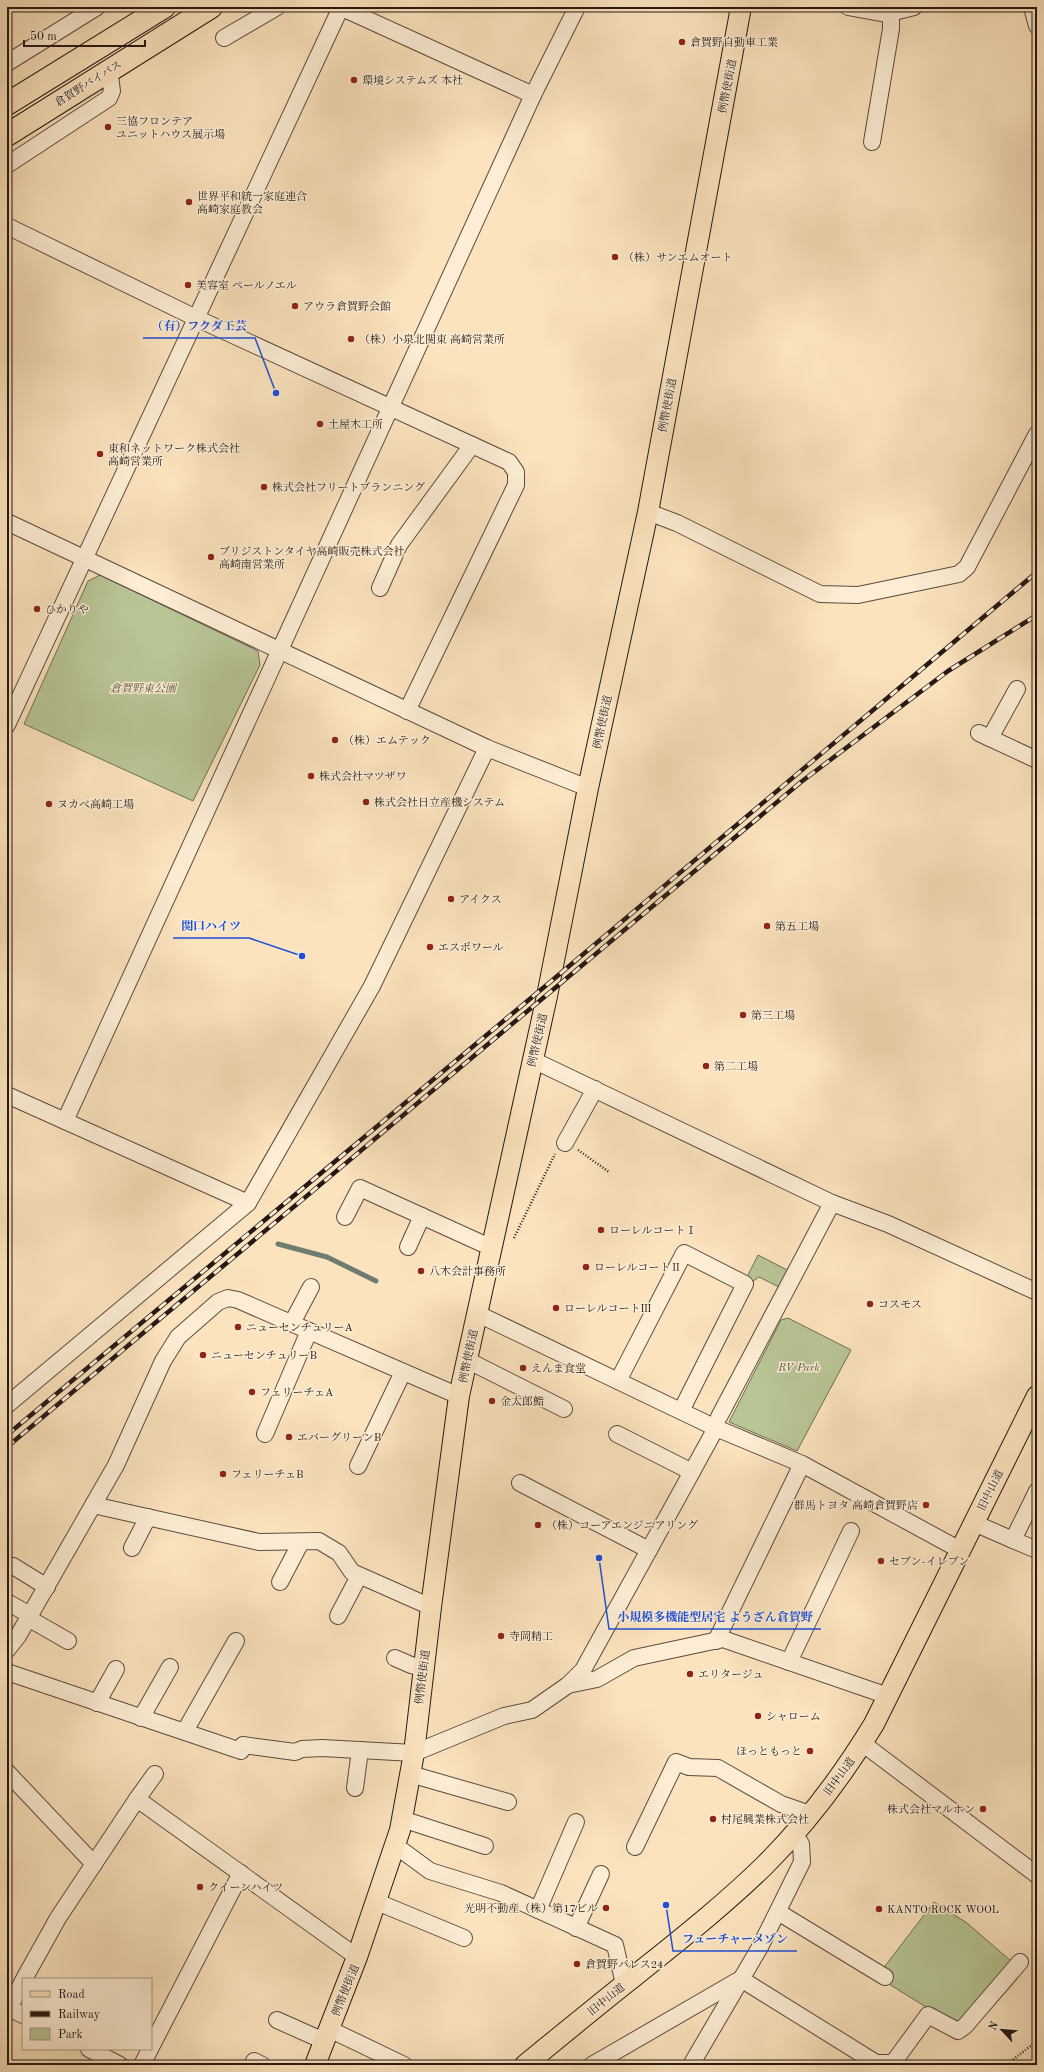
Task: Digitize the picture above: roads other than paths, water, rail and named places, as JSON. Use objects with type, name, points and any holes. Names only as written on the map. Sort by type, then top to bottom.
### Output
[{"type":"highway","points":[[7,104],[164,7]]},
{"type":"highway","name":"倉賀野バイパス","points":[[7,135],[109,69],[211,7]]},
{"type":"main road","name":"例幣使街道","points":[[315,2065],[358,1957],[396,1846],[402,1819],[414,1753],[431,1607],[459,1396],[533,1060],[588,788],[648,512],[741,7]]},
{"type":"main road","name":"旧中山道","points":[[524,2065],[733,1895],[765,1864],[810,1814],[862,1743],[888,1696],[1037,1396]]},
{"type":"street","points":[[7,63],[97,7]]},
{"type":"street","points":[[224,38],[277,7]]},
{"type":"street","points":[[7,725],[341,7],[534,95]]},
{"type":"street","points":[[65,1121],[279,650],[392,408],[534,95],[576,7]]},
{"type":"street","points":[[848,7],[886,14],[914,7]]},
{"type":"street","points":[[1032,7],[1037,26]]},
{"type":"street","points":[[872,142],[892,55],[891,13]]},
{"type":"street","points":[[7,165],[109,98],[112,91],[109,69]]},
{"type":"street","points":[[7,226],[196,318],[508,462],[516,472],[516,485],[407,711]]},
{"type":"street","points":[[648,512],[677,523],[820,594],[858,595],[959,574],[967,567],[1037,434]]},
{"type":"street","points":[[380,588],[399,545],[472,445]]},
{"type":"street","points":[[7,522],[84,560],[487,748],[588,788]]},
{"type":"street","points":[[1017,689],[985,736],[1037,760]]},
{"type":"street","points":[[7,1405],[248,1204],[372,986],[487,748]]},
{"type":"street","points":[[533,1060],[832,1203],[888,1224],[1037,1292]]},
{"type":"street","points":[[565,1143],[595,1090]]},
{"type":"street","points":[[7,1095],[248,1204]]},
{"type":"street","points":[[345,1217],[360,1188],[492,1248]]},
{"type":"street","points":[[7,1672],[241,1751],[243,1746],[294,1752],[302,1749],[322,1748],[414,1753],[504,1716],[532,1710],[568,1685],[583,1670],[692,1472],[832,1203]]},
{"type":"street","points":[[408,1247],[422,1216]]},
{"type":"street","points":[[618,1381],[684,1253],[745,1284],[681,1411]]},
{"type":"street","points":[[292,1324],[311,1288]]},
{"type":"street","points":[[7,1650],[47,1587],[116,1465],[163,1361],[178,1337],[218,1302],[228,1298],[238,1300],[459,1396]]},
{"type":"street","points":[[476,1314],[681,1411],[718,1422],[802,1464],[960,1550]]},
{"type":"street","points":[[265,1434],[309,1331]]},
{"type":"street","points":[[467,1360],[564,1409]]},
{"type":"street","points":[[358,1466],[403,1372]]},
{"type":"street","points":[[617,1434],[692,1472]]},
{"type":"street","points":[[716,1641],[802,1464]]},
{"type":"street","points":[[520,1483],[649,1550]]},
{"type":"street","points":[[1013,1540],[1037,1491]]},
{"type":"street","points":[[93,1505],[259,1542],[320,1541],[339,1553],[352,1572],[431,1607]]},
{"type":"street","points":[[132,1548],[148,1517]]},
{"type":"street","points":[[974,1523],[1037,1550]]},
{"type":"street","points":[[789,1662],[851,1531]]},
{"type":"street","points":[[280,1582],[300,1542]]},
{"type":"street","points":[[13,1566],[47,1587]]},
{"type":"street","points":[[338,1616],[359,1576]]},
{"type":"street","points":[[7,1602],[68,1641]]},
{"type":"street","points":[[568,1685],[597,1679],[634,1658],[723,1639],[888,1696]]},
{"type":"street","points":[[185,1731],[236,1642]]},
{"type":"street","points":[[395,1658],[411,1665],[424,1668]]},
{"type":"street","points":[[141,1718],[170,1667]]},
{"type":"street","points":[[97,1703],[116,1670]]},
{"type":"street","points":[[862,1743],[1037,1875]]},
{"type":"street","points":[[355,1788],[360,1750]]},
{"type":"street","points":[[635,1847],[676,1762],[689,1767],[718,1768],[781,1804],[810,1814]]},
{"type":"street","points":[[7,1772],[94,1864]]},
{"type":"street","points":[[25,1978],[58,1918],[136,1799],[155,1774]]},
{"type":"street","points":[[410,1774],[508,1802]]},
{"type":"street","points":[[136,1799],[358,1957]]},
{"type":"street","points":[[402,1819],[485,1846]]},
{"type":"street","points":[[538,1910],[576,1822]]},
{"type":"street","points":[[691,2065],[778,1912],[802,1862],[801,1844],[794,1833]]},
{"type":"street","points":[[396,1846],[430,1871],[501,1893],[614,1945],[624,1984]]},
{"type":"street","points":[[152,2044],[242,1873]]},
{"type":"street","points":[[576,1928],[601,1874]]},
{"type":"street","points":[[377,1902],[464,1938]]},
{"type":"street","points":[[778,1912],[885,1977]]},
{"type":"street","points":[[741,1979],[876,2062],[893,2063],[928,2015],[958,2030],[966,2026],[1020,1962]]},
{"type":"street","points":[[598,2063],[741,1979]]},
{"type":"street","points":[[13,2010],[22,1985]]},
{"type":"street","points":[[277,2020],[326,2035],[404,2065]]},
{"type":"street","points":[[91,2050],[120,2065]]},
{"type":"street","points":[[142,2065],[149,2050]]},
{"type":"waterway","points":[[278,1244],[327,1257],[376,1281]]},
{"type":"railway","points":[[7,1435],[549,983],[1037,572]]},
{"type":"railway","points":[[7,1447],[801,782],[948,671],[1037,615]]},
{"type":"place","name":"倉賀野自動車工業","points":[[682,42]]},
{"type":"place","name":"環境システムズ 本社","points":[[354,80]]},
{"type":"place","name":"三協フロンテア ユニットハウス展示場","points":[[108,127]]},
{"type":"place","name":"世界平和統一家庭連合 高崎家庭教会","points":[[189,202]]},
{"type":"place","name":"（株）サンエムオート","points":[[615,257]]},
{"type":"place","name":"美容室 ペールノエル","points":[[188,285]]},
{"type":"place","name":"アウラ倉賀野会館","points":[[295,306]]},
{"type":"place","name":"（株）小泉北関東 高崎営業所","points":[[351,339]]},
{"type":"place","name":"（有）フクダ工芸","points":[[276,393]]},
{"type":"place","name":"土屋木工所","points":[[320,424]]},
{"type":"place","name":"東和ネットワーク株式会社 高崎営業所","points":[[100,454]]},
{"type":"place","name":"株式会社フリートプランニング","points":[[264,487]]},
{"type":"place","name":"ブリジストンタイヤ高崎販売株式会社 高崎南営業所","points":[[211,557]]},
{"type":"place","name":"ひかりや","points":[[37,609]]},
{"type":"place","name":"（株）エムテック","points":[[335,740]]},
{"type":"place","name":"株式会社マツザワ","points":[[311,776]]},
{"type":"place","name":"株式会社日立産機システム","points":[[366,802]]},
{"type":"place","name":"ヌカべ高崎工場","points":[[49,804]]},
{"type":"place","name":"アイクス","points":[[451,899]]},
{"type":"place","name":"第五工場","points":[[767,926]]},
{"type":"place","name":"エスポワール","points":[[430,947]]},
{"type":"place","name":"関口ハイツ","points":[[302,956]]},
{"type":"place","name":"第三工場","points":[[743,1015]]},
{"type":"place","name":"第二工場","points":[[706,1066]]},
{"type":"place","name":"ローレルコートⅠ","points":[[601,1230]]},
{"type":"place","name":"ローレルコートⅡ","points":[[586,1267]]},
{"type":"place","name":"八木会計事務所","points":[[421,1271]]},
{"type":"place","name":"コスモス","points":[[870,1304]]},
{"type":"place","name":"ローレルコートⅢ","points":[[556,1308]]},
{"type":"place","name":"ニューセンチュリーA","points":[[238,1327]]},
{"type":"place","name":"ニューセンチュリーB","points":[[203,1355]]},
{"type":"place","name":"えんま食堂","points":[[523,1368]]},
{"type":"place","name":"フェリーチェA","points":[[252,1392]]},
{"type":"place","name":"金太郎鮨","points":[[492,1401]]},
{"type":"place","name":"エバーグリーンB","points":[[289,1437]]},
{"type":"place","name":"フェリーチェB","points":[[223,1474]]},
{"type":"place","name":"群馬トヨタ 高崎倉賀野店","points":[[926,1505]]},
{"type":"place","name":"（株）コーアエンジニアリング","points":[[538,1525]]},
{"type":"place","name":"小規模多機能型居宅 ようざん倉賀野","points":[[599,1558]]},
{"type":"place","name":"セブン-イレブン","points":[[881,1561]]},
{"type":"place","name":"寺岡精工","points":[[501,1636]]},
{"type":"place","name":"エリタージュ","points":[[690,1674]]},
{"type":"place","name":"シャローム","points":[[758,1716]]},
{"type":"place","name":"ほっともっと","points":[[810,1751]]},
{"type":"place","name":"株式会社マルホン","points":[[983,1809]]},
{"type":"place","name":"村尾興業株式会社","points":[[713,1819]]},
{"type":"place","name":"クイーンハイツ","points":[[200,1887]]},
{"type":"place","name":"フューチャーメゾン","points":[[666,1905]]},
{"type":"place","name":"光明不動産（株）第17ビル","points":[[606,1908]]},
{"type":"place","name":"KANTO ROCK WOOL","points":[[879,1909]]},
{"type":"place","name":"倉賀野パレス24","points":[[577,1964]]},
{"type":"park label","name":"倉賀野東公園","points":[[143,688]]},
{"type":"park label","name":"RV Park","points":[[799,1367]]}]
